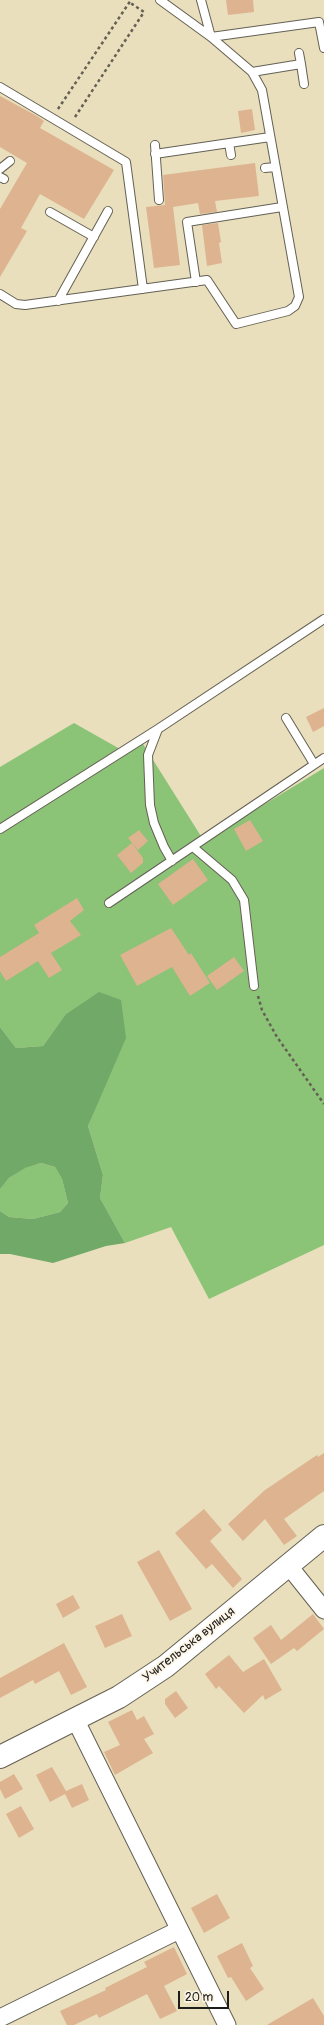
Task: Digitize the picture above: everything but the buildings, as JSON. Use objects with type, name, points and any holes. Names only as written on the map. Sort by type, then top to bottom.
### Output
[{"type":"main road","name":"Учительська вулиця","points":[[0,1757],[120,1697],[166,1666],[324,1536]]},
{"type":"street","points":[[288,1565],[324,1610]]},
{"type":"street","points":[[75,1719],[227,2025]]},
{"type":"street","points":[[0,2018],[179,1930]]},
{"type":"lane","points":[[0,294],[16,304],[25,305],[207,280],[236,324],[288,311],[295,306],[299,297],[262,90],[252,72],[211,37],[160,0]]},
{"type":"lane","points":[[201,0],[211,37]]},
{"type":"lane","points":[[211,37],[319,22],[324,48]]},
{"type":"lane","points":[[299,53],[304,84]]},
{"type":"lane","points":[[252,72],[301,64]]},
{"type":"lane","points":[[0,86],[126,162],[143,289]]},
{"type":"lane","points":[[156,154],[270,137]]},
{"type":"lane","points":[[229,143],[231,155]]},
{"type":"lane","points":[[155,145],[159,200]]},
{"type":"lane","points":[[0,169],[10,161]]},
{"type":"lane","points":[[265,168],[275,166]]},
{"type":"lane","points":[[196,282],[187,222],[282,207]]},
{"type":"lane","points":[[58,301],[108,211]]},
{"type":"lane","points":[[50,212],[94,237]]},
{"type":"lane","points":[[0,829],[158,729],[324,619]]},
{"type":"lane","points":[[286,718],[314,764]]},
{"type":"lane","points":[[158,729],[148,755],[150,805],[164,847],[172,861]]},
{"type":"lane","points":[[109,903],[324,758]]},
{"type":"lane","points":[[193,847],[227,875],[239,889],[244,900],[254,986]]},
{"type":"path","points":[[53,118],[130,1],[144,12],[68,127]]},
{"type":"path","points":[[254,986],[262,1010],[277,1037],[324,1104]]},
{"type":"green space","points":[[74,723],[120,749],[138,736],[204,841],[324,768],[324,1245],[209,1299],[171,1227],[125,1243],[100,1198],[103,1175],[88,1126],[99,1099],[65,1015],[43,1046],[16,1048],[0,1027],[0,767]]},
{"type":"green space","points":[[99,992],[121,1000],[126,1038],[88,1126],[103,1175],[100,1198],[125,1243],[106,1246],[53,1263],[10,1254],[0,1254],[0,1211],[9,1217],[33,1219],[60,1212],[68,1203],[62,1179],[55,1167],[41,1163],[25,1168],[9,1178],[0,1189],[0,1027],[16,1048],[43,1046],[65,1015]]},
{"type":"green space","points":[[41,1163],[55,1167],[62,1179],[68,1203],[60,1212],[33,1219],[9,1217],[0,1211],[0,1189],[2,1186],[9,1178],[24,1168]]}]
